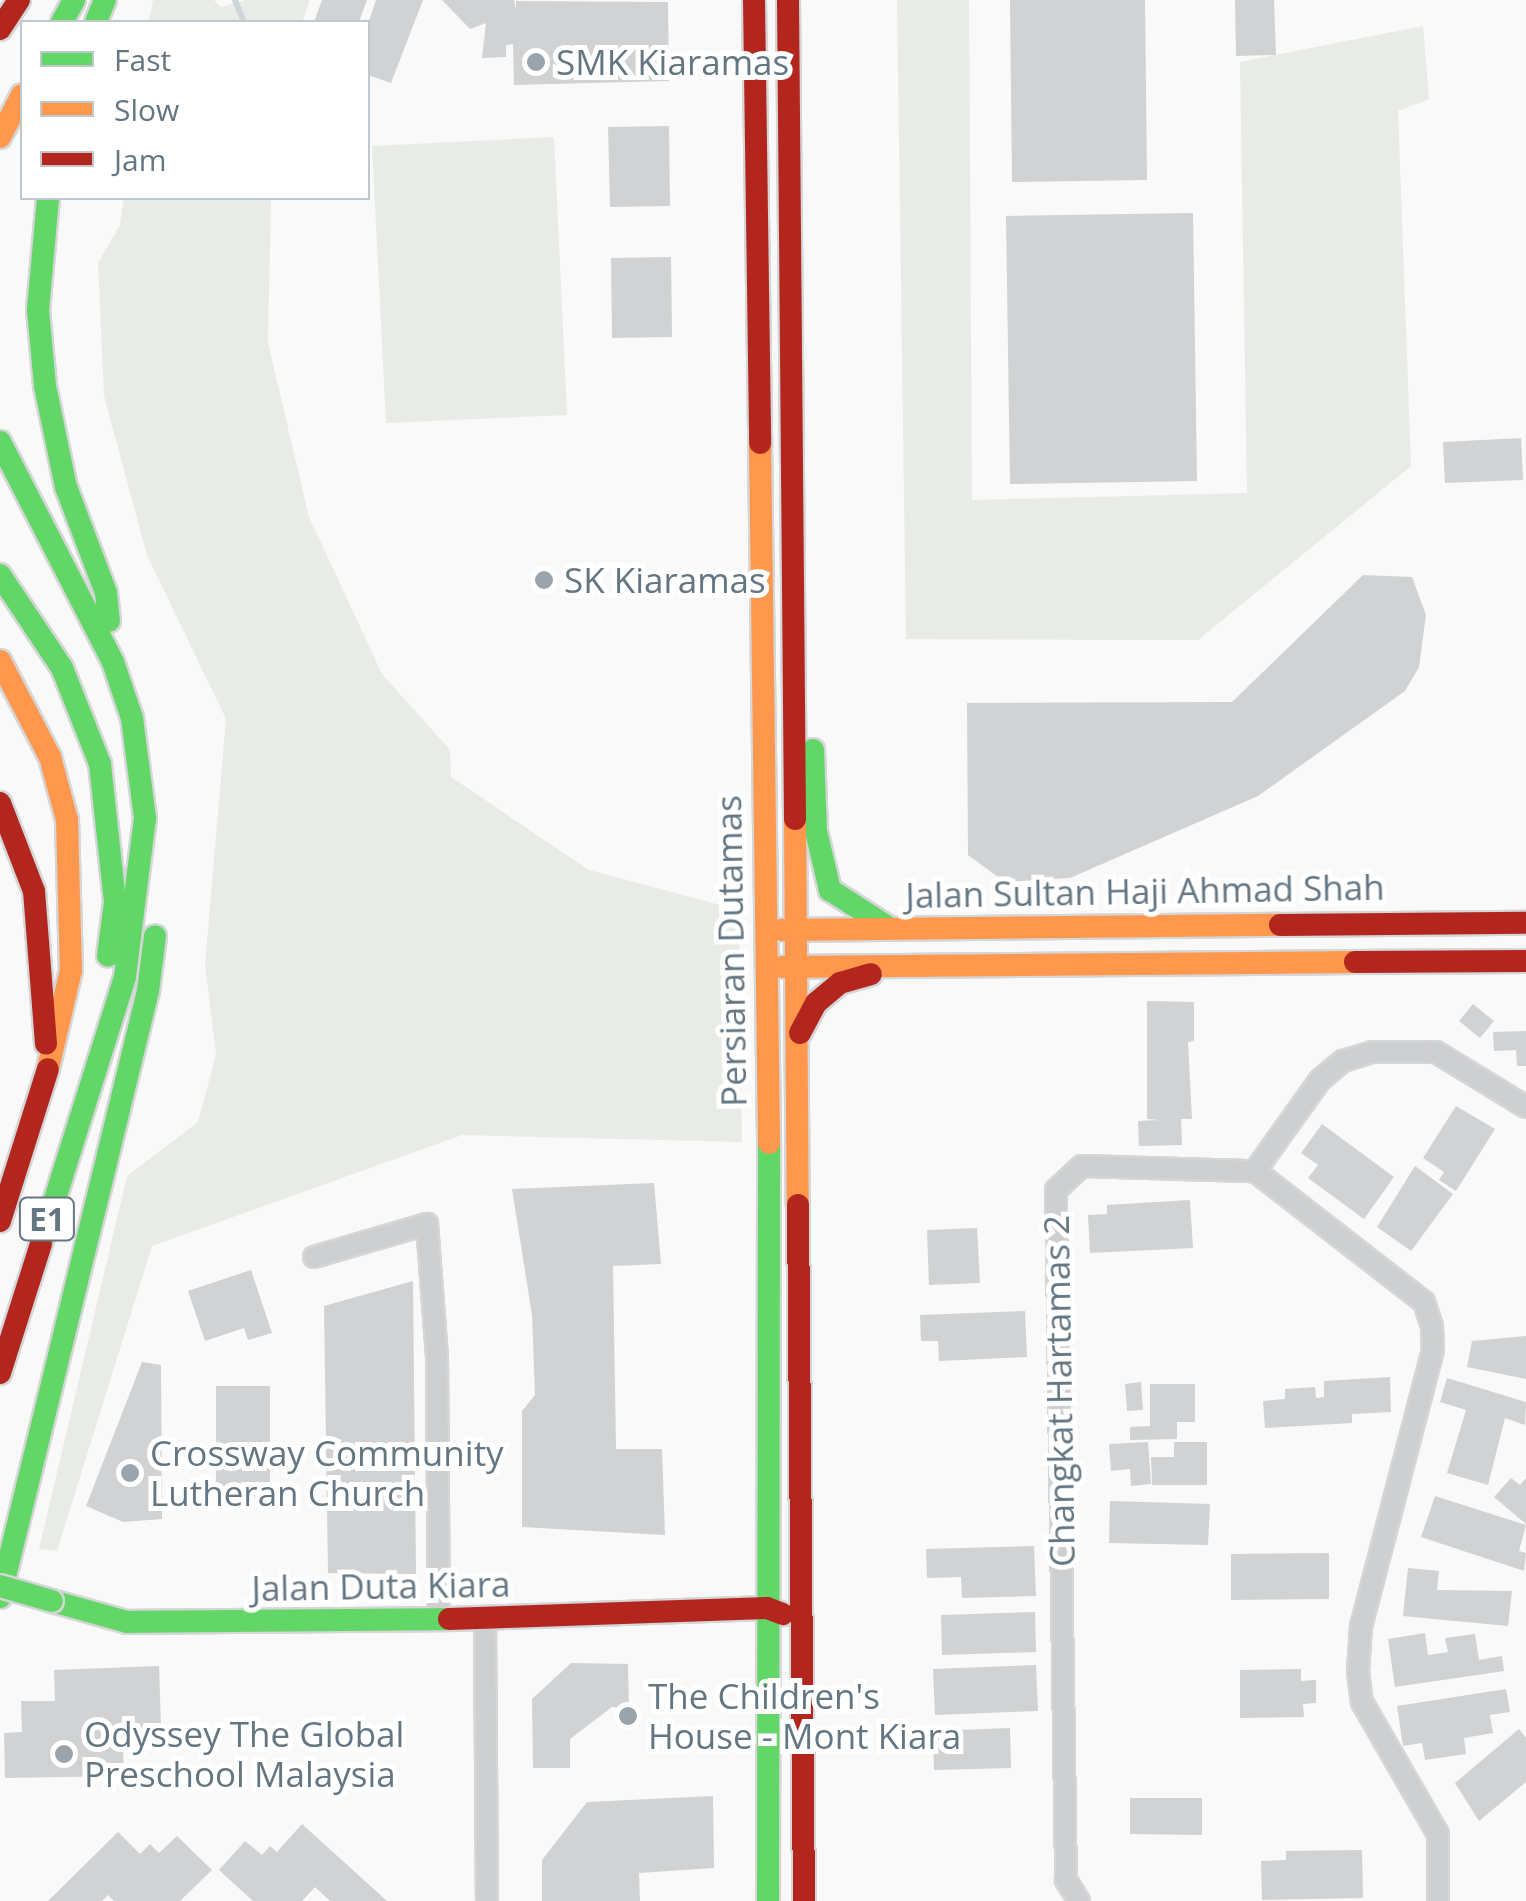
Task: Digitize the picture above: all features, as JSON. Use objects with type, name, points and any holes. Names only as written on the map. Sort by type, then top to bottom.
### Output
[{"type":"main road","points":[[0,29],[19,0]]},
{"type":"main road","name":"Persiaran Dutamas","points":[[754,0],[772,1358],[767,1608],[768,1901]]},
{"type":"main road","name":"Persiaran Dutamas","points":[[788,0],[804,1901]]},
{"type":"main road","points":[[0,137],[20,99]]},
{"type":"main road","points":[[48,200],[38,310],[45,386],[66,487],[106,594],[113,662]]},
{"type":"main road","points":[[0,442],[113,662]]},
{"type":"main road","points":[[0,575],[62,668],[100,764],[115,902],[94,1065]]},
{"type":"main road","points":[[793,646],[813,738],[816,831],[830,890],[892,929]]},
{"type":"main road","points":[[0,661],[50,757],[67,820],[72,970],[50,1065]]},
{"type":"main road","name":"E1","points":[[0,1372],[94,1065],[125,978],[142,860],[142,772],[113,662]]},
{"type":"main road","points":[[0,802],[34,891],[50,1065]]},
{"type":"main road","points":[[0,1596],[148,990],[158,910],[142,860]]},
{"type":"main road","name":"Jalan Sultan Haji Ahmad Shah","points":[[765,930],[1526,922]]},
{"type":"main road","name":"Jalan Sultan Haji Ahmad Shah","points":[[766,967],[1526,961]]},
{"type":"main road","points":[[798,1037],[816,1003],[840,983],[891,967]]},
{"type":"main road","name":"E1","points":[[0,1221],[50,1065]]},
{"type":"main road","points":[[802,1570],[793,1587],[767,1608],[785,1615],[804,1644]]},
{"type":"main road","name":"Jalan Duta Kiara","points":[[0,1586],[128,1622],[439,1613],[485,1620],[767,1608]]},
{"type":"street","points":[[1438,1901],[1438,1834],[1362,1702],[1358,1672],[1361,1626],[1433,1350],[1432,1326],[1424,1302],[1255,1171],[1320,1080],[1343,1061],[1372,1052],[1436,1052],[1526,1107]]},
{"type":"street","name":"Changkat Hartamas 2","points":[[1079,1901],[1066,1880],[1056,1190],[1082,1166],[1255,1171]]},
{"type":"street","points":[[314,1257],[428,1224],[438,1358],[439,1613]]},
{"type":"street","points":[[485,1620],[486,1901]]},
{"type":"shaded area","points":[[153,0],[214,0],[221,7],[246,0],[310,0],[303,20],[149,20]]},
{"type":"shaded area","points":[[897,0],[969,0],[972,500],[1247,493],[1240,62],[1423,26],[1429,99],[1398,111],[1411,466],[1198,640],[906,639]]},
{"type":"shaded area","points":[[554,137],[567,415],[386,423],[372,146]]},
{"type":"shaded area","points":[[124,200],[271,200],[268,343],[309,517],[382,674],[450,750],[451,777],[589,870],[739,910],[742,1142],[462,1135],[152,1246],[57,1551],[39,1549],[127,1176],[198,1122],[216,1054],[205,965],[226,719],[147,555],[104,396],[98,263],[120,225]]},
{"type":"building","points":[[322,0],[367,0],[360,20],[315,20]]},
{"type":"building","points":[[376,0],[423,0],[391,83],[370,76],[369,20]]},
{"type":"building","points":[[442,0],[514,0],[516,10],[516,1],[668,2],[669,81],[514,85],[513,44],[506,45],[506,57],[482,58],[486,23],[470,29]]},
{"type":"building","points":[[1010,0],[1145,0],[1147,180],[1012,182]]},
{"type":"building","points":[[1235,0],[1274,0],[1276,55],[1236,56]]},
{"type":"building","points":[[669,126],[670,206],[610,207],[608,127]]},
{"type":"building","points":[[1193,213],[1197,481],[1010,484],[1006,216]]},
{"type":"building","points":[[671,257],[672,337],[612,338],[611,258]]},
{"type":"building","points":[[1521,438],[1523,480],[1445,483],[1443,442]]},
{"type":"building","points":[[1363,575],[1412,577],[1426,615],[1419,667],[1405,691],[1258,796],[1070,878],[1005,882],[968,855],[967,703],[1232,702]]},
{"type":"building","points":[[1147,1001],[1194,1002],[1194,1041],[1188,1042],[1192,1119],[1181,1119],[1182,1145],[1139,1146],[1138,1121],[1160,1120],[1147,1119]]},
{"type":"building","points":[[1473,1004],[1494,1021],[1480,1038],[1459,1021]]},
{"type":"building","points":[[1526,1031],[1526,1066],[1517,1066],[1516,1050],[1494,1051],[1493,1032]]},
{"type":"building","points":[[1456,1106],[1495,1129],[1456,1191],[1439,1180],[1444,1172],[1423,1158]]},
{"type":"building","points":[[1322,1124],[1394,1177],[1364,1219],[1308,1178],[1318,1165],[1301,1153]]},
{"type":"building","points":[[1415,1166],[1453,1194],[1411,1251],[1377,1227]]},
{"type":"building","points":[[654,1183],[661,1264],[613,1266],[616,1449],[662,1449],[665,1535],[522,1527],[522,1411],[535,1395],[532,1315],[512,1189]]},
{"type":"building","points":[[1190,1200],[1193,1248],[1090,1253],[1088,1215],[1107,1214],[1107,1205]]},
{"type":"building","points":[[977,1228],[980,1283],[929,1285],[927,1230]]},
{"type":"building","points":[[251,1270],[272,1333],[248,1340],[244,1328],[205,1341],[188,1291]]},
{"type":"building","points":[[413,1281],[416,1574],[328,1573],[324,1306]]},
{"type":"building","points":[[1025,1311],[1027,1357],[939,1361],[938,1341],[921,1341],[920,1315]]},
{"type":"building","points":[[1526,1336],[1526,1379],[1467,1367],[1472,1341]]},
{"type":"building","name":"Crossway Community Lutheran Church","points":[[142,1362],[161,1365],[162,1519],[123,1522],[86,1506]]},
{"type":"building","points":[[1390,1377],[1391,1412],[1352,1414],[1352,1423],[1265,1428],[1263,1401],[1285,1399],[1285,1389],[1315,1387],[1316,1398],[1324,1397],[1324,1381]]},
{"type":"building","points":[[1447,1378],[1526,1402],[1525,1425],[1505,1418],[1488,1485],[1447,1473],[1466,1410],[1440,1402]]},
{"type":"building","points":[[1141,1382],[1143,1410],[1127,1411],[1125,1384]]},
{"type":"building","points":[[1150,1384],[1195,1384],[1195,1422],[1177,1422],[1177,1439],[1130,1440],[1130,1427],[1150,1426]]},
{"type":"building","points":[[216,1386],[270,1386],[270,1500],[216,1501]]},
{"type":"building","points":[[1148,1442],[1151,1484],[1131,1486],[1130,1469],[1111,1471],[1109,1444]]},
{"type":"building","points":[[1174,1442],[1207,1442],[1207,1485],[1152,1485],[1151,1457],[1174,1457]]},
{"type":"building","points":[[1511,1478],[1520,1485],[1526,1478],[1526,1524],[1494,1497]]},
{"type":"building","points":[[1435,1496],[1526,1525],[1519,1551],[1526,1553],[1524,1571],[1421,1537]]},
{"type":"building","points":[[1110,1501],[1210,1504],[1208,1545],[1109,1543]]},
{"type":"building","points":[[1034,1546],[1036,1596],[962,1598],[961,1577],[927,1578],[926,1549]]},
{"type":"building","points":[[1329,1553],[1329,1599],[1231,1600],[1231,1554]]},
{"type":"building","points":[[1408,1568],[1439,1571],[1437,1590],[1512,1591],[1508,1626],[1403,1616]]},
{"type":"building","points":[[1035,1612],[1036,1652],[942,1655],[941,1615]]},
{"type":"building","points":[[1425,1633],[1428,1655],[1448,1652],[1445,1638],[1475,1634],[1479,1660],[1502,1656],[1504,1671],[1395,1687],[1388,1639]]},
{"type":"building","points":[[571,1663],[628,1664],[629,1709],[612,1707],[570,1739],[570,1768],[533,1768],[532,1699]]},
{"type":"building","points":[[1036,1665],[1038,1711],[935,1715],[933,1669]]},
{"type":"building","name":"Odyssey The Global Preschool Malaysia","points":[[159,1666],[161,1727],[122,1728],[124,1776],[5,1778],[4,1733],[22,1732],[21,1701],[55,1701],[54,1670]]},
{"type":"building","points":[[1301,1669],[1301,1681],[1316,1680],[1316,1703],[1303,1704],[1304,1717],[1240,1718],[1240,1670]]},
{"type":"building","points":[[1506,1689],[1510,1712],[1490,1715],[1493,1733],[1464,1738],[1466,1754],[1425,1760],[1422,1743],[1403,1746],[1397,1706]]},
{"type":"building","points":[[1010,1728],[1011,1768],[934,1770],[933,1731]]},
{"type":"building","points":[[1519,1729],[1526,1738],[1526,1782],[1479,1821],[1455,1783]]},
{"type":"building","points":[[713,1796],[714,1868],[639,1873],[640,1901],[542,1901],[542,1860],[587,1802]]},
{"type":"building","points":[[1130,1798],[1202,1798],[1202,1835],[1130,1834]]},
{"type":"building","points":[[302,1824],[387,1901],[330,1901],[315,1887],[302,1901],[253,1901],[219,1870],[245,1841],[262,1855],[270,1846],[277,1852]]},
{"type":"building","points":[[118,1832],[140,1854],[150,1844],[159,1853],[177,1836],[212,1870],[180,1901],[114,1901],[108,1895],[102,1901],[48,1901]]},
{"type":"building","points":[[1362,1850],[1363,1898],[1262,1900],[1261,1861],[1286,1860],[1286,1851]]},
{"type":"waterway","points":[[235,0],[243,20]]},
{"type":"traffic: fast","points":[[63,20],[74,0]]},
{"type":"traffic: fast","points":[[97,20],[105,0]]},
{"type":"traffic: fast","points":[[48,200],[38,310],[45,386],[66,487],[106,593],[109,621]]},
{"type":"traffic: fast","points":[[0,442],[113,662],[132,718],[145,818],[125,977],[41,1244]]},
{"type":"traffic: fast","points":[[0,575],[62,668],[100,764],[115,902],[108,956]]},
{"type":"traffic: fast","points":[[813,750],[816,831],[830,890],[885,925]]},
{"type":"traffic: fast","points":[[0,1597],[148,991],[155,936]]},
{"type":"traffic: fast","points":[[768,1901],[769,1143]]},
{"type":"traffic: fast","points":[[0,1586],[52,1601]]},
{"type":"traffic: fast","points":[[52,1601],[127,1622],[449,1619]]},
{"type":"traffic: slow","points":[[0,137],[20,99]]},
{"type":"traffic: slow","points":[[760,443],[769,1143]]},
{"type":"traffic: slow","points":[[0,661],[50,757],[67,820],[71,970],[48,1069]]},
{"type":"traffic: slow","points":[[795,819],[798,1205]]},
{"type":"traffic: slow","points":[[782,930],[1280,925]]},
{"type":"traffic: slow","points":[[782,967],[1355,962]]},
{"type":"traffic: jam","points":[[0,29],[19,0]]},
{"type":"traffic: jam","points":[[754,0],[760,443]]},
{"type":"traffic: jam","points":[[788,0],[795,819]]},
{"type":"traffic: jam","points":[[0,803],[34,891],[46,1044]]},
{"type":"traffic: jam","points":[[1280,925],[1526,923]]},
{"type":"traffic: jam","points":[[1355,962],[1526,961]]},
{"type":"traffic: jam","points":[[800,1033],[816,1003],[840,983],[871,974]]},
{"type":"traffic: jam","points":[[0,1221],[48,1069]]},
{"type":"traffic: jam","points":[[798,1205],[804,1901]]},
{"type":"traffic: jam","points":[[0,1373],[41,1244]]},
{"type":"traffic: jam","points":[[449,1619],[767,1608],[783,1614]]},
{"type":"place","name":"SMK Kiaramas","points":[[536,62]]},
{"type":"place","name":"SK Kiaramas","points":[[544,580]]},
{"type":"place","name":"Crossway Community Lutheran Church","points":[[130,1473]]},
{"type":"place","name":"The Children's House - Mont Kiara","points":[[628,1716]]},
{"type":"place","name":"Odyssey The Global Preschool Malaysia","points":[[64,1754]]}]
